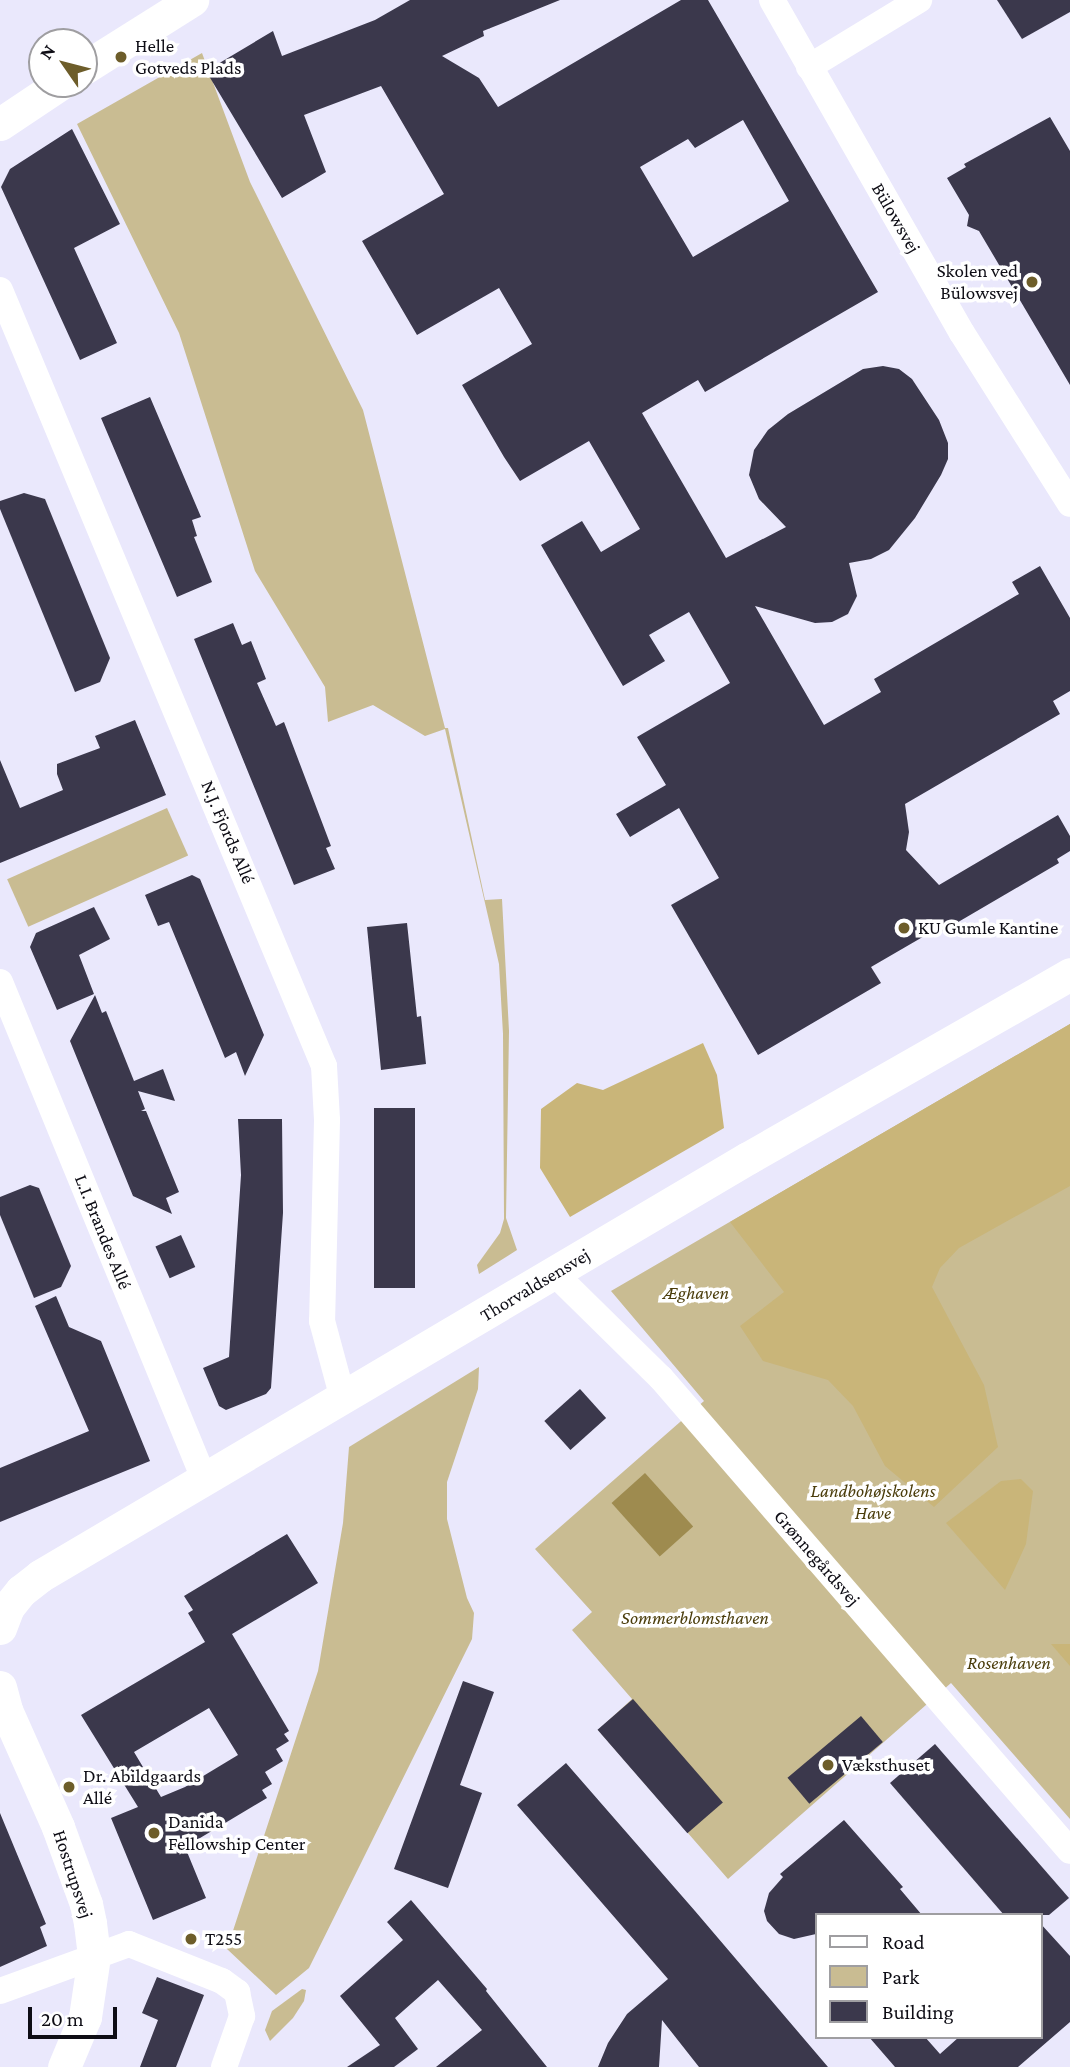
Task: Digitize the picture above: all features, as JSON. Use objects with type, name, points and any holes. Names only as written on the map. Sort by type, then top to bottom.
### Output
[{"type":"street","points":[[98,59],[192,0]]},
{"type":"street","name":"Bülowsvej","points":[[772,0],[962,333],[1070,504]]},
{"type":"street","points":[[809,67],[919,0]]},
{"type":"street","points":[[0,124],[39,98]]},
{"type":"street","name":"N.J. Fjords Allé","points":[[0,290],[324,1066],[327,1119],[322,1321],[343,1399]]},
{"type":"street","name":"Thorvaldsensvej","points":[[4,1617],[21,1591],[40,1576],[748,1158],[1070,974]]},
{"type":"street","name":"L.I. Brandes Allé","points":[[0,982],[205,1481]]},
{"type":"street","name":"Grønnegårdsvej","points":[[555,1274],[661,1378],[1070,1851]]},
{"type":"street","name":"Hostrupsvej","points":[[2,1703],[58,1826],[86,1904],[94,1956],[85,2017],[64,2067]]},
{"type":"street","points":[[0,1991],[129,1944],[222,1981],[237,1992],[242,2016],[225,2067]]},
{"type":"green space","points":[[202,53],[250,182],[363,410],[445,728],[448,728],[485,900],[502,899],[509,1031],[506,1218],[517,1250],[479,1274],[477,1265],[500,1233],[504,1219],[503,1034],[499,964],[445,729],[425,736],[373,705],[328,722],[325,687],[255,571],[179,333],[77,124]]},
{"type":"green space","points":[[167,808],[188,856],[28,927],[7,879]]},
{"type":"green space","name":"Landbohøjskolens Have","points":[[1070,1024],[1070,1819],[951,1683],[728,1879],[598,1730],[632,1699],[572,1630],[592,1612],[535,1549],[704,1401],[611,1291]]},
{"type":"green space","points":[[479,1367],[478,1389],[447,1482],[447,1519],[467,1598],[474,1613],[472,1639],[309,1968],[276,1995],[227,1949],[318,1671],[343,1523],[349,1447]]},
{"type":"green space","points":[[302,1989],[306,1990],[304,2001],[293,2018],[270,2041],[265,2030],[272,2011]]},
{"type":"shaded area","points":[[1070,1024],[1070,1186],[959,1248],[940,1268],[932,1287],[984,1385],[998,1447],[934,1507],[885,1466],[853,1406],[828,1380],[763,1361],[740,1326],[784,1292],[730,1222]]},
{"type":"shaded area","points":[[703,1043],[717,1075],[724,1128],[570,1217],[540,1168],[541,1109],[577,1083],[603,1090]]},
{"type":"shaded area","points":[[645,1473],[693,1527],[660,1557],[612,1503]]},
{"type":"shaded area","points":[[1021,1479],[1033,1491],[1026,1544],[1005,1590],[946,1523],[1001,1481]]},
{"type":"shaded area","points":[[1051,1644],[1070,1644],[1070,1666]]},
{"type":"building","points":[[410,0],[560,0],[483,31],[484,36],[442,56],[479,78],[498,107],[681,0],[708,0],[878,292],[705,392],[698,380],[642,413],[726,558],[786,527],[759,499],[749,475],[754,450],[768,430],[788,414],[863,369],[883,366],[899,369],[912,379],[939,420],[948,443],[948,459],[941,475],[915,518],[889,550],[871,559],[849,563],[857,596],[848,614],[832,622],[815,623],[755,606],[824,725],[881,692],[874,679],[1019,594],[1012,582],[1040,566],[1070,618],[1070,691],[1053,701],[1060,714],[905,804],[909,832],[906,850],[939,885],[1058,815],[1070,836],[1070,851],[1057,859],[1059,863],[936,935],[933,931],[871,967],[881,983],[758,1055],[671,905],[719,878],[679,808],[630,837],[616,814],[666,785],[637,737],[730,683],[689,612],[649,635],[665,661],[623,686],[541,545],[582,521],[601,552],[640,529],[589,441],[520,481],[462,385],[532,344],[499,288],[417,335],[362,241],[444,194],[381,86],[304,115],[326,172],[282,198],[206,71],[273,31],[282,56],[375,20]],"holes":[[[743,120],[789,201],[693,257],[640,167],[688,139],[695,148]]]},
{"type":"building","points":[[997,0],[1070,0],[1070,12],[1022,39]]},
{"type":"building","name":"Skolen ved Bülowsvej","points":[[1050,117],[1070,151],[1070,385],[979,231],[967,226],[969,215],[947,178],[966,167],[964,164]]},
{"type":"building","points":[[72,129],[120,224],[74,248],[117,343],[80,360],[1,187],[10,169]]},
{"type":"building","points":[[150,397],[201,517],[192,520],[197,536],[194,537],[212,582],[177,597],[101,418]]},
{"type":"building","points":[[24,493],[45,499],[110,658],[100,682],[75,692],[0,509],[0,501]]},
{"type":"building","points":[[233,623],[242,645],[251,641],[266,679],[257,683],[276,726],[284,722],[331,846],[326,848],[335,869],[294,885],[194,639]]},
{"type":"building","points":[[135,720],[166,795],[0,863],[0,760],[20,808],[63,790],[57,774],[57,764],[100,748],[95,736]]},
{"type":"building","points":[[192,875],[200,879],[264,1035],[245,1076],[236,1052],[225,1058],[169,922],[158,926],[145,895]]},
{"type":"building","points":[[94,907],[110,939],[79,955],[94,994],[57,1010],[30,947],[36,933]]},
{"type":"building","points":[[407,923],[417,1017],[421,1016],[426,1064],[381,1070],[367,927]]},
{"type":"building","points":[[95,995],[102,1013],[106,1011],[134,1081],[163,1069],[175,1101],[138,1091],[145,1109],[141,1111],[146,1111],[179,1192],[166,1198],[172,1214],[133,1196],[70,1041]]},
{"type":"building","points":[[374,1108],[415,1108],[415,1288],[374,1288]]},
{"type":"building","points":[[238,1119],[282,1119],[283,1213],[271,1388],[266,1394],[226,1410],[219,1406],[203,1368],[229,1357],[241,1175]]},
{"type":"building","points":[[30,1185],[39,1188],[71,1266],[61,1287],[34,1298],[0,1215],[0,1197]]},
{"type":"building","points":[[181,1235],[195,1267],[170,1278],[155,1246]]},
{"type":"building","points":[[56,1296],[69,1327],[101,1341],[150,1461],[0,1522],[0,1468],[89,1431],[35,1306]]},
{"type":"building","points":[[580,1389],[606,1418],[570,1450],[544,1421]]},
{"type":"building","points":[[287,1534],[318,1583],[232,1634],[289,1731],[284,1734],[289,1741],[276,1749],[283,1761],[265,1772],[272,1784],[262,1790],[267,1798],[185,1847],[206,1898],[153,1920],[111,1818],[138,1807],[81,1715],[205,1642],[188,1613],[193,1610],[184,1596]],"holes":[[[209,1708],[238,1755],[185,1787],[161,1797],[134,1752]]]},
{"type":"building","points":[[463,1681],[494,1692],[460,1785],[482,1793],[448,1888],[394,1869]]},
{"type":"building","points":[[633,1699],[723,1802],[687,1833],[598,1730]]},
{"type":"building","points":[[861,1716],[883,1742],[809,1804],[787,1778]]},
{"type":"building","points":[[935,1744],[1069,1898],[1049,1915],[1002,1913],[890,1783]]},
{"type":"building","points":[[566,1763],[828,2067],[699,2067],[662,2020],[659,2067],[598,2067],[608,2043],[627,2014],[668,1979],[517,1805]]},
{"type":"building","points":[[0,1813],[46,1924],[40,1927],[47,1946],[0,1967]]},
{"type":"building","points":[[844,1820],[903,1887],[900,1889],[920,1913],[814,1913],[814,1934],[794,1939],[779,1934],[767,1921],[764,1911],[769,1893],[783,1877],[780,1874]]},
{"type":"building","points":[[411,1900],[487,1989],[547,2067],[436,2067],[482,2030],[438,1980],[395,2018],[418,2049],[394,2067],[347,2067],[380,2045],[340,1996],[403,1940],[387,1922]]},
{"type":"building","points":[[1042,1925],[1070,1956],[1070,2022],[1018,2067],[895,2067],[871,2039],[927,2039],[940,2054],[957,2039],[1042,2039]]},
{"type":"building","points":[[157,1977],[204,1995],[176,2067],[140,2067],[158,2020],[142,2013]]},
{"type":"place","name":"Helle Gotveds Plads","points":[[121,57]]},
{"type":"place","name":"Skolen ved Bülowsvej","points":[[1032,282]]},
{"type":"place","name":"KU Gumle Kantine","points":[[904,928]]},
{"type":"place","name":"Væksthuset","points":[[828,1765]]},
{"type":"place","name":"Dr. Abildgaards Allé","points":[[69,1787]]},
{"type":"place","name":"Danida Fellowship Center","points":[[154,1833]]},
{"type":"place","name":"T255","points":[[191,1939]]},
{"type":"park label","name":"Æghaven","points":[[696,1293]]},
{"type":"park label","name":"Sommerblomsthaven","points":[[695,1618]]},
{"type":"park label","name":"Rosenhaven","points":[[1009,1663]]}]
